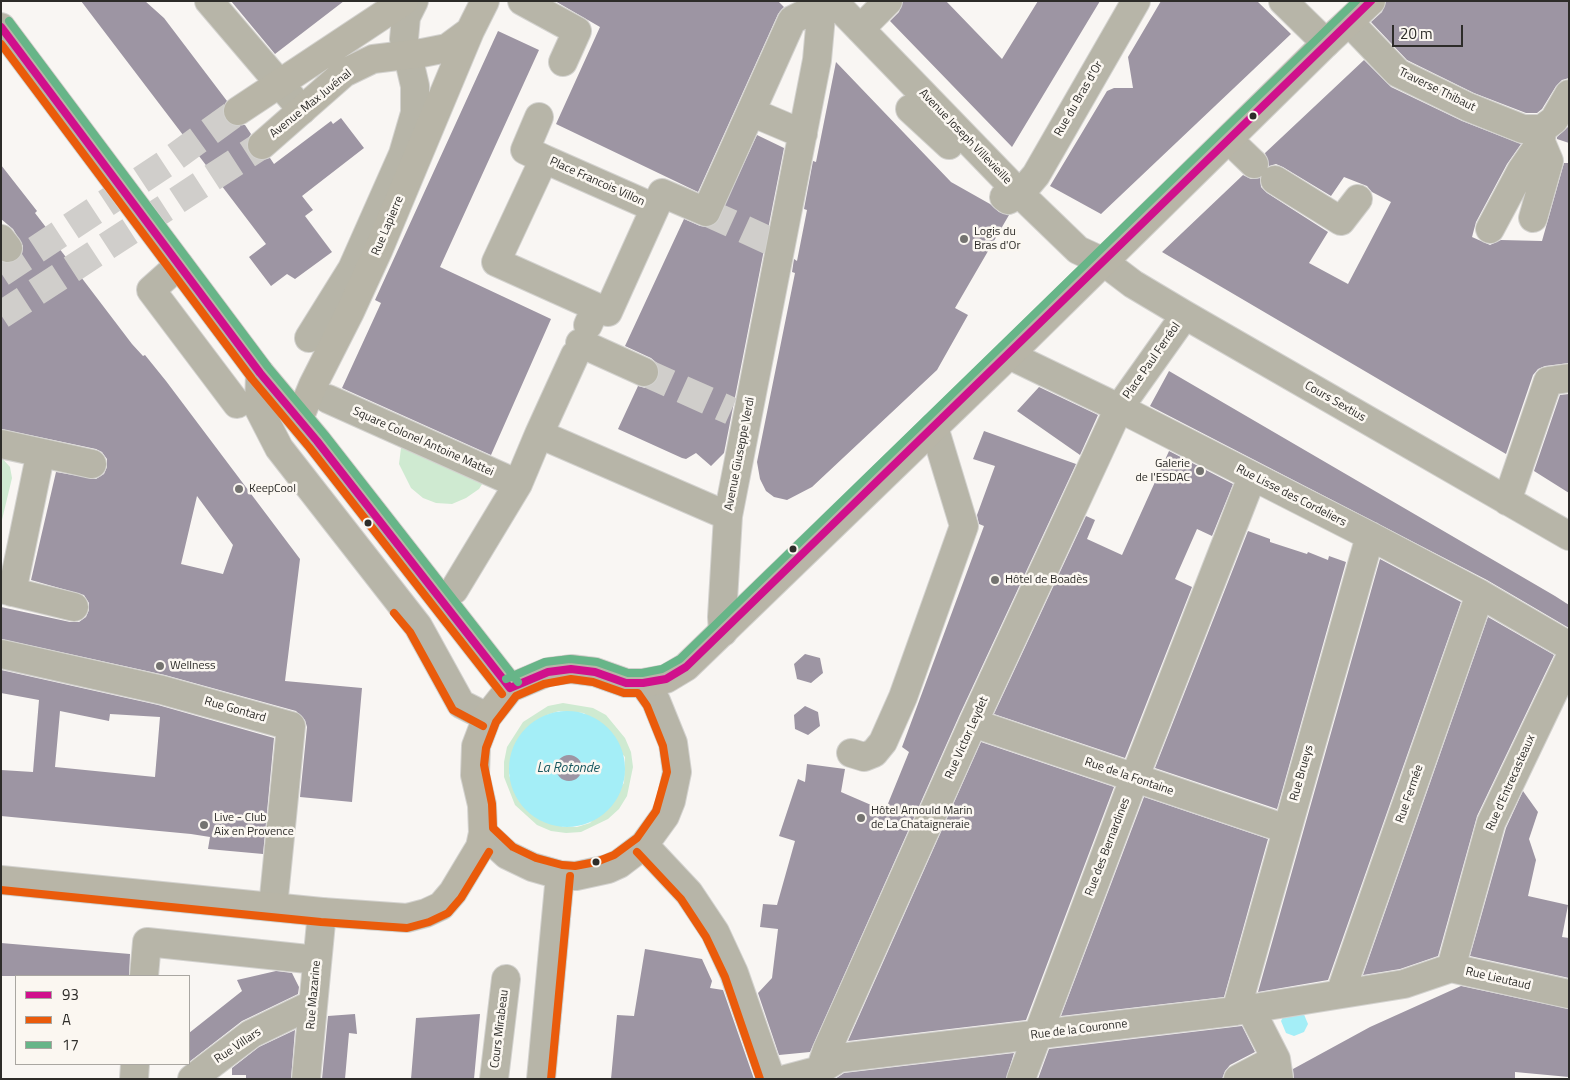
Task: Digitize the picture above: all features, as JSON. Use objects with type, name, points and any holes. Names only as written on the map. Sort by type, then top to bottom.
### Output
[{"type":"main road","points":[[238,112],[404,1]]},
{"type":"main road","name":"Avenue Max Juvénal","points":[[262,145],[344,73],[373,58],[422,53],[447,48],[470,31],[485,1]]},
{"type":"main road","points":[[1,880],[322,912],[407,918],[426,914],[441,906],[453,892],[480,847],[483,833],[482,805],[477,788],[474,765],[476,746],[487,717],[510,688],[541,674],[571,669],[595,672],[649,692],[686,667],[1371,1]]},
{"type":"main road","points":[[1,27],[260,373],[299,419],[510,688]]},
{"type":"main road","name":"Rue Lapierre","points":[[299,419],[313,385],[354,303],[401,178],[470,31]]},
{"type":"street","points":[[209,1],[302,110]]},
{"type":"street","name":"Rue Lapierre","points":[[401,178],[415,113],[415,86],[404,39],[406,17],[414,1]]},
{"type":"street","points":[[522,1],[576,31],[563,62]]},
{"type":"street","name":"Avenue Joseph Villevieille","points":[[833,1],[1020,194],[1078,250],[1104,262]]},
{"type":"street","points":[[860,29],[888,1]]},
{"type":"street","name":"Rue du Bras d'Or","points":[[1020,194],[1036,175],[1136,1]]},
{"type":"street","points":[[1283,1],[1326,43]]},
{"type":"street","name":"Avenue Giuseppe Verdi","points":[[539,434],[728,516],[739,414],[803,134],[817,60],[822,5],[792,20],[706,212],[662,192],[654,208]]},
{"type":"street","name":"Traverse Thibaut","points":[[1349,22],[1398,73],[1468,106],[1542,135]]},
{"type":"street","points":[[1490,229],[1542,135],[1554,120],[1569,94]]},
{"type":"street","points":[[910,109],[1008,200],[1020,194]]},
{"type":"street","points":[[751,112],[803,134]]},
{"type":"street","points":[[539,117],[525,150],[544,159]]},
{"type":"street","points":[[1533,218],[1549,161],[1542,135]]},
{"type":"street","points":[[1229,140],[1264,172],[1342,221],[1358,199]]},
{"type":"street","name":"Place Francois Villon","points":[[544,159],[654,208],[608,312],[584,333],[496,262],[544,159]]},
{"type":"street","points":[[309,338],[352,269],[401,178]]},
{"type":"street","name":"Cours Sextius","points":[[1104,262],[1133,284],[1185,315],[1569,536]]},
{"type":"street","points":[[179,265],[151,290],[237,404]]},
{"type":"street","name":"Place Paul Ferréol","points":[[1128,412],[1185,315]]},
{"type":"street","points":[[454,590],[518,484],[584,333],[644,372]]},
{"type":"street","name":"Rue Lisse des Cordeliers","points":[[1009,355],[1128,412],[1370,536],[1480,594],[1569,646]]},
{"type":"street","points":[[260,373],[260,409],[279,448],[418,626],[462,704],[487,717]]},
{"type":"street","points":[[1507,501],[1548,381],[1569,378]]},
{"type":"street","name":"Square Colonel Antoine Mattei","points":[[328,399],[518,484]]},
{"type":"street","name":"Rue Victor Leydet","points":[[818,1075],[973,723],[1128,412]]},
{"type":"street","points":[[851,753],[864,757],[874,753],[883,742],[903,697],[964,526],[934,427]]},
{"type":"street","points":[[1,444],[92,464]]},
{"type":"street","points":[[38,466],[6,590],[74,607]]},
{"type":"street","name":"Rue des Bernardines","points":[[1021,1079],[1134,779],[1252,477]]},
{"type":"street","points":[[723,632],[722,617],[728,516]]},
{"type":"street","name":"Rue Brueys","points":[[1243,1009],[1286,829],[1370,536]]},
{"type":"street","name":"Rue Fermée","points":[[1340,994],[1480,594]]},
{"type":"street","name":"Rue Gontard","points":[[1,654],[162,690],[292,726],[274,907]]},
{"type":"street","name":"Rue d'Entrecasteaux","points":[[1451,968],[1491,823],[1569,660]]},
{"type":"street","points":[[483,833],[506,855],[532,868],[560,876],[576,876],[604,870],[619,864],[644,845],[665,816],[671,801],[677,772],[673,743],[649,692]]},
{"type":"street","name":"Rue de la Fontaine","points":[[973,723],[1286,829]]},
{"type":"street","points":[[644,845],[689,893],[715,932],[734,973],[769,1070]]},
{"type":"street","points":[[541,1079],[560,876]]},
{"type":"street","name":"Rue Mazarine","points":[[306,1079],[322,912]]},
{"type":"street","points":[[144,975],[147,942],[317,960]]},
{"type":"street","name":"Rue Lieutaud","points":[[1340,994],[1404,984],[1451,968],[1569,994]]},
{"type":"street","name":"Cours Mirabeau","points":[[494,1079],[506,979]]},
{"type":"street","name":"Rue de la Couronne","points":[[786,1079],[818,1075],[839,1058],[1243,1009],[1340,994]]},
{"type":"street","name":"Rue Villars","points":[[192,1079],[251,1034],[313,1004]]},
{"type":"street","points":[[1238,1079],[1277,1069],[1243,1009]]},
{"type":"street","points":[[134,1079],[135,1065]]},
{"type":"green space","points":[[402,440],[486,478],[479,489],[466,498],[452,504],[436,503],[423,498],[411,488],[399,464]]},
{"type":"green space","points":[[1,457],[10,467],[12,478],[1,524]]},
{"type":"green space","points":[[563,703],[593,708],[606,715],[625,738],[631,752],[633,767],[627,796],[619,809],[608,819],[581,832],[551,831],[537,825],[515,805],[504,777],[507,747],[523,722],[548,706]],"holes":[[[559,711],[584,713],[625,757],[624,783],[590,823],[577,827],[563,827],[519,801],[509,775],[547,715]]]},
{"type":"water","name":"La Rotonde","points":[[567,711],[589,715],[608,728],[621,747],[625,769],[621,791],[608,810],[589,823],[567,827],[545,823],[526,810],[513,791],[509,769],[513,747],[526,728],[545,715]]},
{"type":"water","points":[[1303,1012],[1308,1024],[1304,1032],[1294,1036],[1286,1033],[1281,1021],[1285,1013]]},
{"type":"building","points":[[81,1],[145,1],[164,18],[227,101],[222,111],[225,120],[232,125],[245,125],[251,134],[247,140],[247,149],[251,156],[257,160],[270,158],[274,164],[331,121],[333,124],[341,118],[364,148],[302,196],[313,210],[305,216],[332,252],[295,279],[287,274],[271,286],[249,257],[266,244]]},
{"type":"building","points":[[231,1],[344,1],[275,54]]},
{"type":"building","points":[[555,1],[778,1],[784,7],[778,14],[698,192],[556,124],[600,27]]},
{"type":"building","points":[[903,1],[946,1],[1002,59],[1038,1],[1100,1],[1012,147],[890,21],[899,12]]},
{"type":"building","points":[[1161,1],[1257,1],[1291,34],[1101,214],[1050,186],[1107,91],[1114,88],[1133,88],[1128,57]]},
{"type":"building","points":[[1386,1],[1569,1],[1569,78],[1562,80],[1556,86],[1542,109],[1537,113],[1526,113],[1474,93],[1407,60],[1371,22],[1382,12]]},
{"type":"building","points":[[498,31],[539,50],[440,267],[551,319],[491,455],[342,388],[381,303],[375,300]]},
{"type":"building","points":[[1364,60],[1391,87],[1462,121],[1521,144],[1507,164],[1476,222],[1472,237],[1490,245],[1501,240],[1542,241],[1564,163],[1569,163],[1569,363],[1545,366],[1538,369],[1533,375],[1506,454],[1162,252],[1243,175],[1251,179],[1260,178],[1261,187],[1267,193],[1328,232],[1309,263],[1348,284],[1391,202],[1372,192],[1367,186],[1344,177],[1331,196],[1283,167],[1276,164],[1269,166],[1265,153]]},
{"type":"building","points":[[836,62],[951,182],[990,204],[999,212],[1009,215],[955,308],[968,315],[937,370],[812,487],[787,500],[774,497],[766,491],[760,479],[757,462],[795,273],[792,272],[794,259],[797,261],[807,210],[804,209],[813,161],[816,162]]},
{"type":"building","points":[[1569,126],[1569,143],[1557,139],[1557,137]]},
{"type":"building","points":[[757,135],[784,148],[724,453],[711,466],[696,453],[686,459],[682,458],[618,429],[638,386],[645,388],[653,385],[658,379],[660,371],[657,363],[651,358],[625,346],[684,219],[700,226],[708,227],[716,224]]},
{"type":"building","points":[[1,165],[37,211],[35,213],[48,230],[46,231],[132,344],[143,356],[145,355],[166,381],[300,559],[285,681],[362,688],[352,802],[300,797],[307,727],[305,720],[296,711],[165,675],[1,639],[1,607],[70,622],[79,622],[86,617],[89,603],[84,595],[31,580],[56,472],[96,479],[104,474],[107,467],[107,459],[102,452],[96,449],[1,429],[1,265],[18,260],[22,254],[23,246],[13,229],[1,219]],"holes":[[[197,496],[233,545],[223,574],[181,564]]]},
{"type":"building","points":[[1169,371],[1555,596],[1569,605],[1569,628],[1487,580],[1150,406]]},
{"type":"building","points":[[1039,387],[1098,415],[1080,455],[1017,411]]},
{"type":"building","points":[[1569,394],[1569,493],[1534,471],[1560,395]]},
{"type":"building","points":[[984,431],[1076,464],[959,716],[810,1052],[779,1055],[758,993],[772,978],[778,929],[760,927],[763,904],[777,905],[795,841],[779,836],[798,779],[805,782],[807,764],[845,769],[841,792],[885,811],[909,752],[902,747],[984,526],[979,524],[977,515],[995,466],[973,459]]},
{"type":"building","points":[[1169,451],[1233,484],[1212,536],[1197,529],[1175,579],[1192,587],[1125,758],[994,714],[1086,516],[1095,520],[1087,539],[1122,555]]},
{"type":"building","points":[[1248,531],[1270,539],[1270,542],[1307,554],[1308,552],[1328,560],[1329,556],[1346,562],[1277,809],[1155,768]]},
{"type":"building","points":[[1380,559],[1461,602],[1328,980],[1258,992]]},
{"type":"building","points":[[1488,617],[1554,655],[1477,816],[1438,956],[1400,969],[1363,975]]},
{"type":"building","points":[[805,654],[820,658],[823,673],[811,683],[797,679],[794,664]]},
{"type":"building","points":[[1,670],[158,705],[274,738],[263,854],[208,849],[210,837],[191,834],[1,816],[1,770],[33,772],[39,700],[1,693]],"holes":[[[60,711],[109,721],[110,714],[160,717],[155,777],[55,767]]]},
{"type":"building","points":[[805,706],[818,712],[820,726],[808,735],[795,729],[794,715]]},
{"type":"building","points":[[981,742],[1114,787],[1026,1020],[848,1041]]},
{"type":"building","points":[[569,755],[578,759],[582,768],[578,777],[569,781],[560,777],[556,768],[560,759]]},
{"type":"building","points":[[1523,791],[1538,812],[1529,839],[1536,860],[1528,896],[1568,905],[1562,937],[1569,938],[1569,978],[1470,956],[1506,828]]},
{"type":"building","points":[[1144,797],[1268,839],[1224,997],[1061,1016]]},
{"type":"building","points":[[1,943],[130,954],[129,975],[1,976]]},
{"type":"building","points":[[645,949],[702,959],[712,981],[710,988],[723,990],[754,1079],[611,1079],[617,1015],[634,1016]]},
{"type":"building","points":[[276,971],[292,973],[299,987],[298,994],[242,1021],[190,1061],[190,1032],[242,991],[237,980]]},
{"type":"building","points":[[1461,986],[1569,1009],[1569,1077],[1515,1072],[1515,1079],[1294,1079],[1293,1069],[1370,1027]]},
{"type":"building","points":[[355,1014],[357,1034],[349,1033],[345,1079],[322,1079],[328,1016]]},
{"type":"building","points":[[480,1014],[474,1079],[411,1079],[416,1018]]},
{"type":"building","points":[[1242,1026],[1255,1052],[1230,1065],[1222,1079],[1038,1079],[1049,1049]]},
{"type":"building","points":[[295,1030],[291,1079],[246,1079],[246,1075],[232,1075],[232,1068],[259,1047]]},
{"type":"building","points":[[1014,1053],[1006,1079],[835,1079],[844,1073]]},
{"type":"tunnel","points":[[1,273],[168,162],[238,111]]},
{"type":"tunnel","points":[[1,315],[262,145]]},
{"type":"tunnel","points":[[706,212],[781,246]]},
{"type":"tunnel","points":[[644,372],[731,411]]},
{"type":"transit line","name":"17","points":[[506,679],[545,662],[570,659],[597,662],[628,673],[642,673],[662,669],[680,659],[1356,1]]},
{"type":"transit line","name":"93","points":[[510,688],[548,672],[571,669],[595,672],[626,683],[643,683],[666,679],[686,667],[1371,1]]},
{"type":"transit line","name":"17","points":[[9,21],[268,367],[325,435],[518,682]]},
{"type":"transit line","name":"93","points":[[1,27],[260,373],[317,441],[510,688]]},
{"type":"transit line","name":"A","points":[[1,44],[252,379],[309,447],[502,694]]},
{"type":"transit line","name":"A","points":[[394,613],[410,632],[453,710],[483,726]]},
{"type":"transit line","name":"A","points":[[571,679],[593,682],[624,693],[638,693],[647,706],[663,746],[667,772],[656,811],[637,838],[614,855],[596,862],[575,866],[562,865],[536,858],[513,847],[493,828],[492,804],[484,765],[486,748],[496,722],[516,696],[544,684],[571,679]]},
{"type":"transit line","name":"A","points":[[1,890],[321,922],[407,928],[429,922],[448,913],[461,898],[489,852]]},
{"type":"transit line","name":"A","points":[[637,852],[681,899],[706,937],[725,977],[760,1079]]},
{"type":"transit line","name":"A","points":[[551,1079],[570,876]]},
{"type":"place","name":"Logis du Bras d'Or","points":[[964,239]]},
{"type":"place","name":"Galerie de l'ESDAC","points":[[1200,471]]},
{"type":"place","name":"KeepCool","points":[[239,489]]},
{"type":"place","name":"Hôtel de Boadès","points":[[995,580]]},
{"type":"place","name":"Wellness","points":[[160,666]]},
{"type":"place","name":"Hôtel Arnould Marin de La Chataigneraie","points":[[861,818]]},
{"type":"place","name":"Live - Club Aix en Provence","points":[[204,825]]}]
